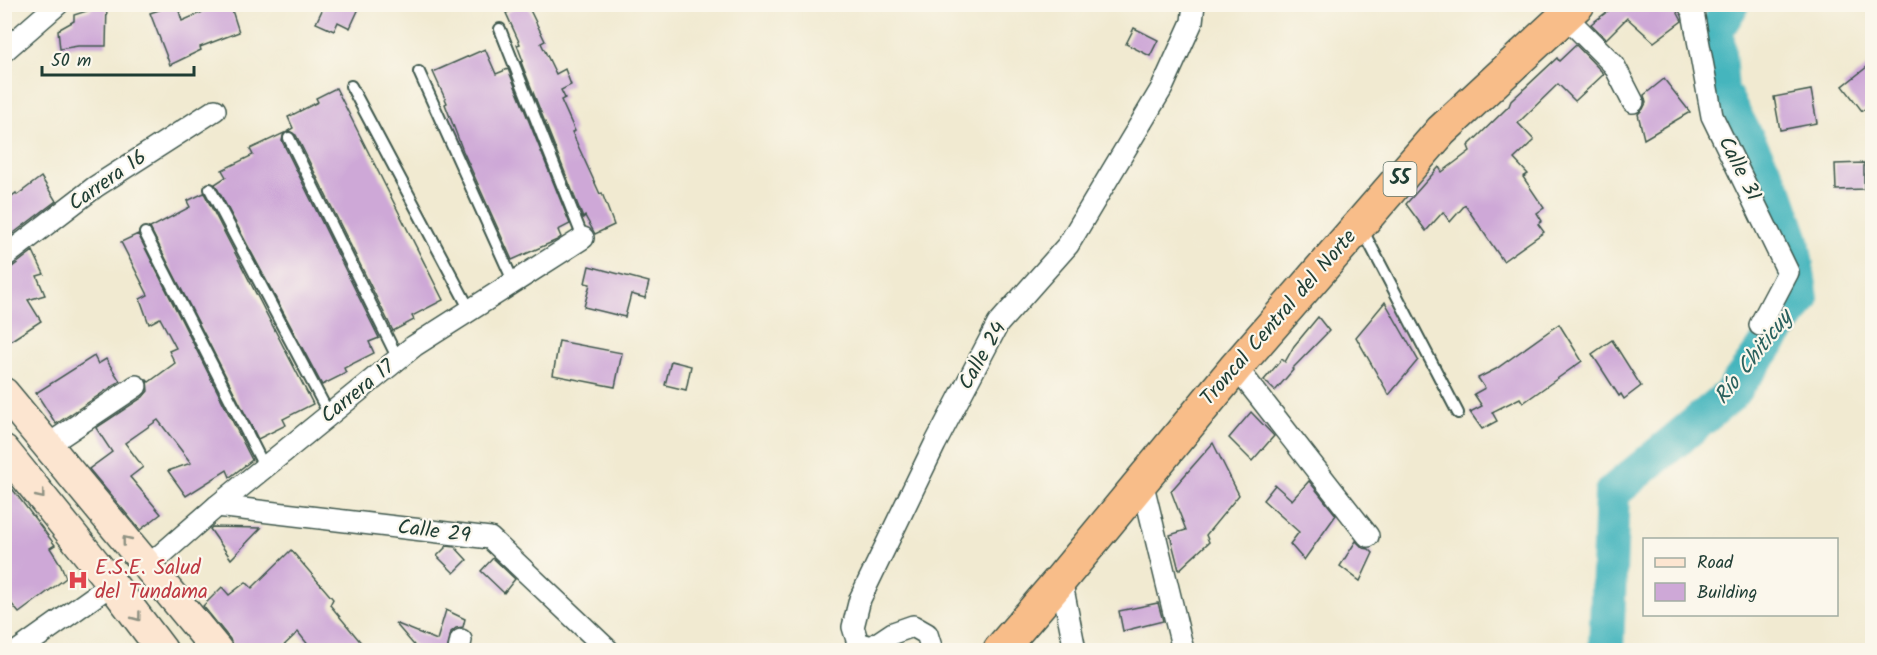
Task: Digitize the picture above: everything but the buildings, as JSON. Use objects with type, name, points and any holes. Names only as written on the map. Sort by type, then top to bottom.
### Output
[{"type":"highway","name":"Troncal Central del Norte","points":[[1000,651],[1236,367],[1441,131],[1572,10]]},
{"type":"main road","points":[[4,393],[216,651]]},
{"type":"main road","points":[[4,450],[112,584],[162,651]]},
{"type":"street","points":[[4,51],[58,4]]},
{"type":"street","name":"Calle 24","points":[[932,651],[927,634],[913,626],[893,633],[872,647],[858,643],[853,627],[860,599],[935,444],[998,324],[1068,245],[1162,88],[1192,22],[1194,4]]},
{"type":"street","name":"Calle 31","points":[[1688,4],[1693,12],[1712,116],[1788,272],[1760,326]]},
{"type":"street","points":[[1572,10],[1614,65],[1633,102]]},
{"type":"street","name":"Carrera 16","points":[[4,257],[95,187],[216,110]]},
{"type":"street","name":"Carrera 17","points":[[147,567],[217,506],[414,346],[583,238]]},
{"type":"street","points":[[1236,367],[1368,536]]},
{"type":"street","points":[[48,445],[136,386]]},
{"type":"street","points":[[1142,481],[1183,651]]},
{"type":"street","name":"Calle 29","points":[[217,506],[490,538],[608,651]]},
{"type":"street","points":[[1061,579],[1075,651]]},
{"type":"street","points":[[19,651],[112,584]]},
{"type":"lane","points":[[500,29],[583,238]]},
{"type":"lane","points":[[419,72],[514,282]]},
{"type":"lane","points":[[351,86],[470,310]]},
{"type":"lane","points":[[289,138],[398,359]]},
{"type":"lane","points":[[210,189],[330,416]]},
{"type":"lane","points":[[1360,225],[1458,413]]},
{"type":"lane","points":[[145,233],[265,468]]},
{"type":"waterway","name":"Río Chiticuy","points":[[1606,650],[1612,493],[1729,396],[1801,299],[1792,241],[1776,194],[1721,91],[1716,29],[1732,4]]},
{"type":"place","name":"E.S.E. Salud del Tundama","points":[[78,580]]}]
